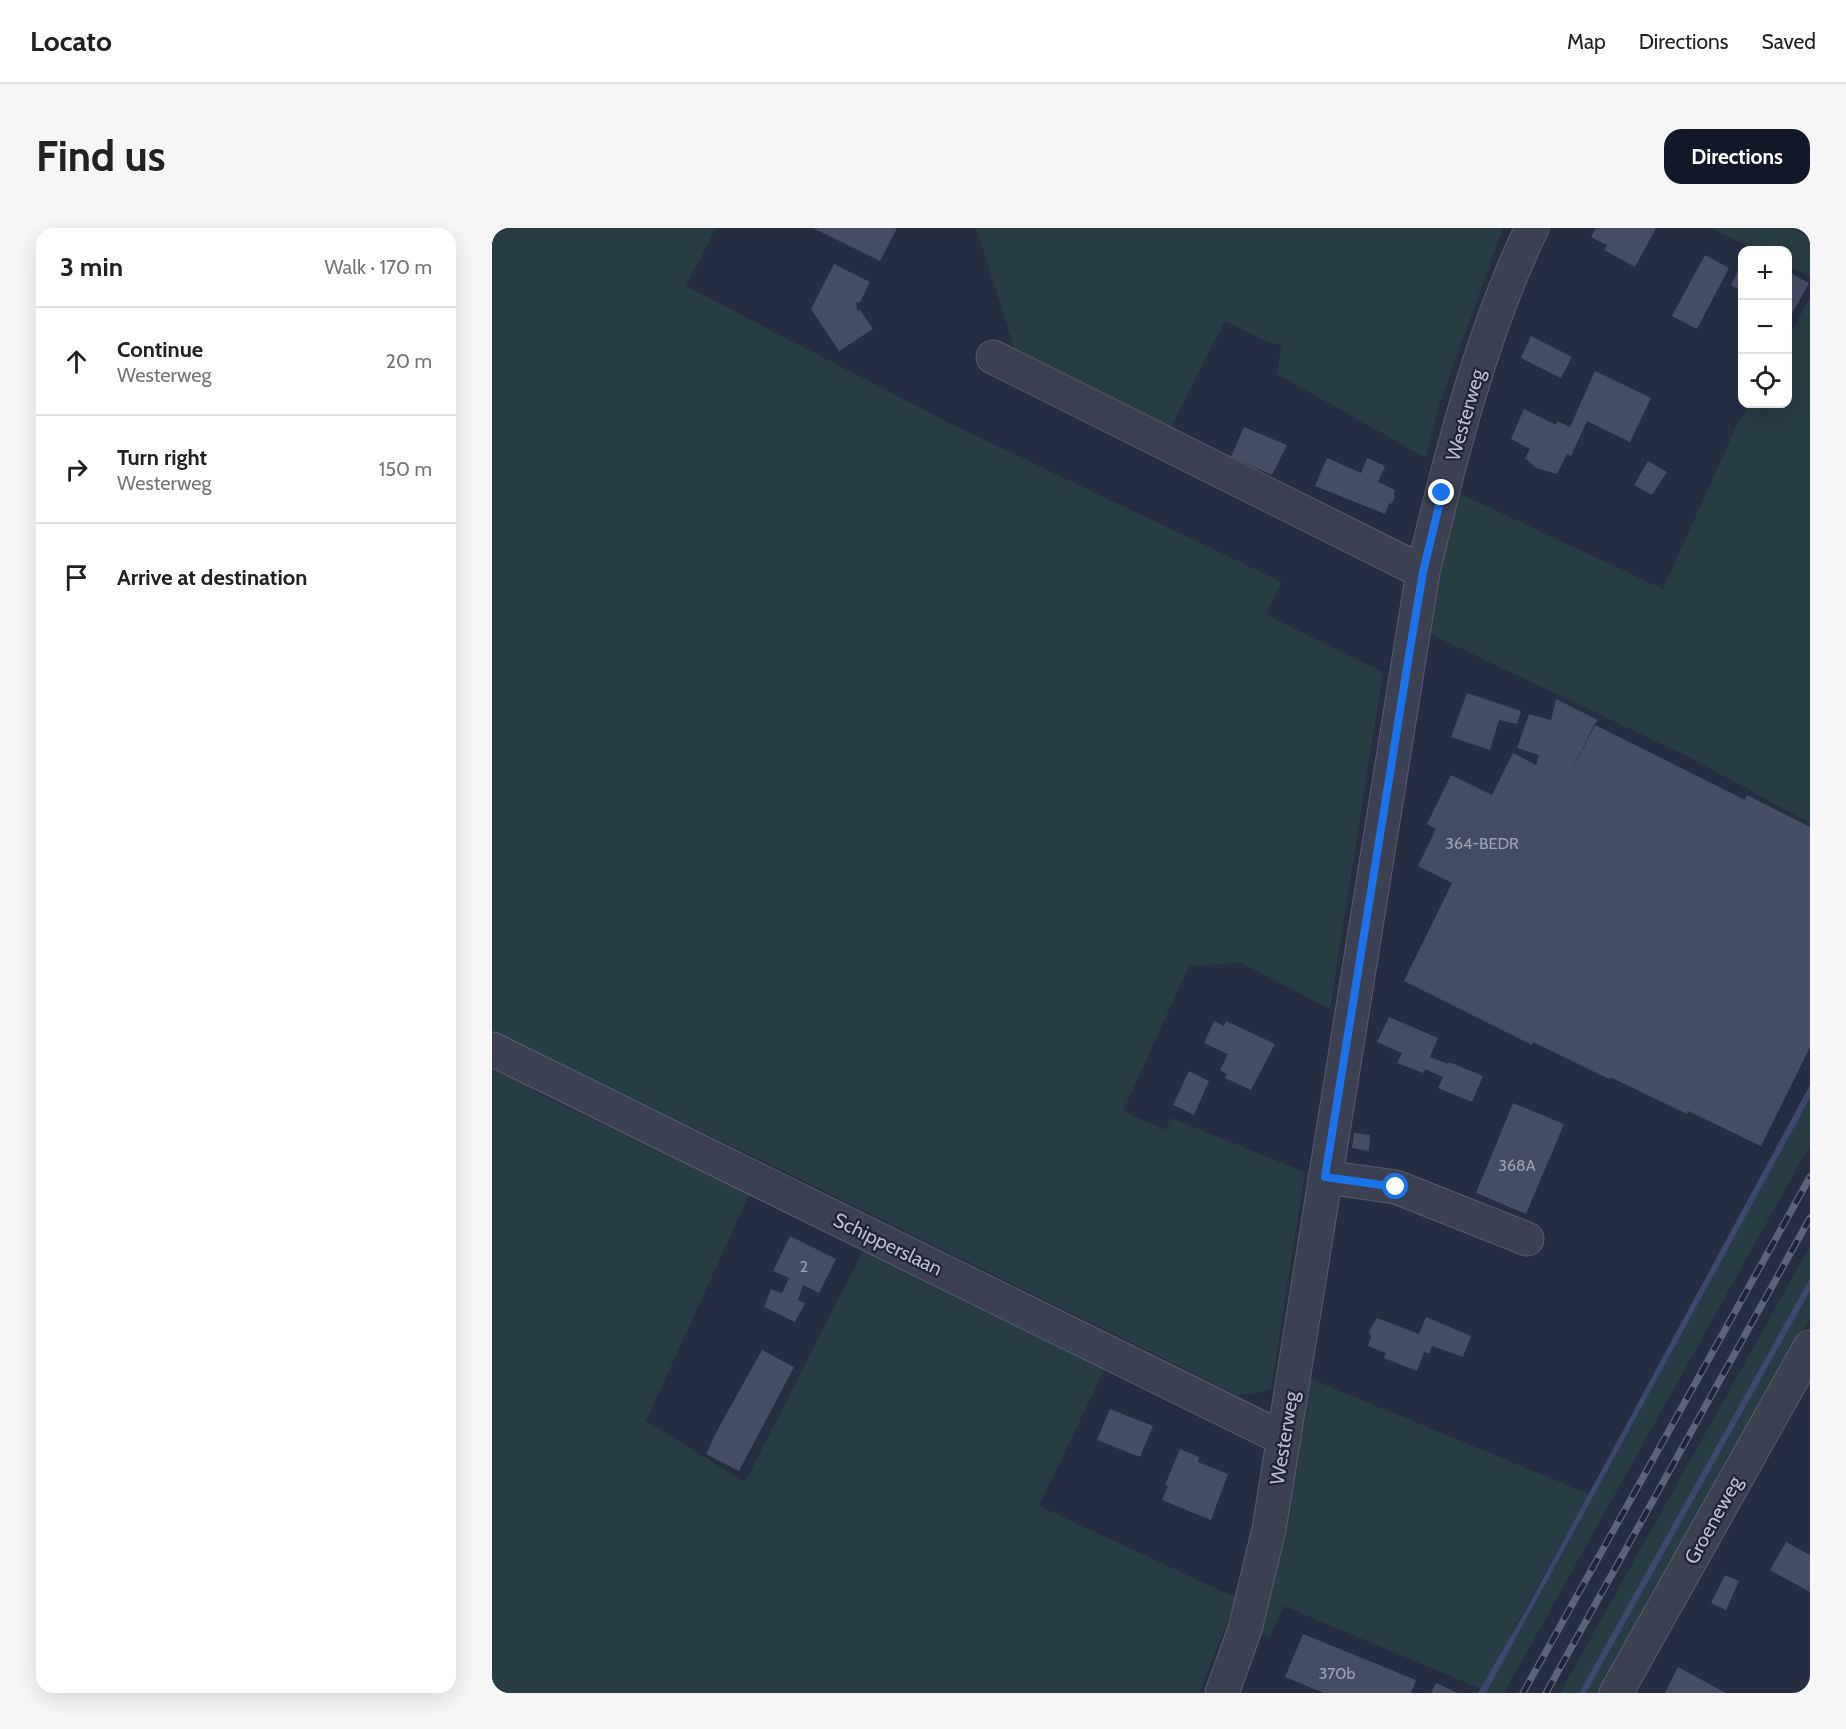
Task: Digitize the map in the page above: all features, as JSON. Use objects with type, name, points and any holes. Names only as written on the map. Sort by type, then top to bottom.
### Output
[{"type":"street","name":"Westerweg","points":[[1222,1693],[1254,1595],[1269,1529],[1423,572],[1442,493],[1485,347],[1532,228]]},
{"type":"street","points":[[993,357],[1423,572]]},
{"type":"street","name":"Schipperslaan","points":[[492,1049],[1284,1439]]},
{"type":"street","points":[[1325,1177],[1396,1187],[1527,1239]]},
{"type":"street","name":"Groeneweg","points":[[1616,1693],[1810,1347]]},
{"type":"shaded area","points":[[492,228],[716,228],[686,286],[951,424],[1282,582],[1266,614],[1383,672],[1330,1009],[1240,963],[1189,966],[1123,1111],[1165,1130],[1171,1118],[1305,1172],[1271,1389],[1252,1394],[1235,1394],[786,1172],[492,1032]]},
{"type":"shaded area","points":[[976,228],[1503,228],[1440,402],[1426,458],[1277,374],[1281,345],[1266,341],[1225,321],[1169,431],[1016,353]]},
{"type":"shaded area","points":[[1710,228],[1792,228],[1810,237],[1810,277],[1792,268],[1792,246],[1748,246]]},
{"type":"shaded area","points":[[1810,298],[1810,823],[1689,757],[1422,630],[1454,491],[1663,589],[1747,408],[1792,408],[1792,330]]},
{"type":"shaded area","points":[[492,1065],[508,1072],[539,1094],[750,1193],[646,1421],[745,1482],[866,1245],[1106,1366],[1039,1506],[1237,1598],[1199,1693],[492,1693]]},
{"type":"shaded area","points":[[1810,1098],[1810,1145],[1504,1693],[1486,1693]]},
{"type":"shaded area","points":[[1810,1246],[1810,1278],[1579,1693],[1560,1693]]},
{"type":"shaded area","points":[[1810,1291],[1810,1320],[1742,1438],[1602,1693],[1586,1693]]},
{"type":"shaded area","points":[[1304,1376],[1589,1494],[1481,1689],[1284,1606],[1270,1637],[1261,1633],[1257,1627]]},
{"type":"water","points":[[1810,1085],[1810,1098],[1486,1693],[1478,1693],[1527,1608]]},
{"type":"water","points":[[1810,1278],[1810,1291],[1586,1693],[1579,1693]]},
{"type":"building","points":[[813,228],[897,228],[880,261]]},
{"type":"building","points":[[1596,228],[1656,228],[1635,267],[1604,250],[1607,245],[1591,237]]},
{"type":"building","points":[[1705,255],[1729,268],[1697,329],[1672,316]]},
{"type":"building","points":[[834,264],[870,282],[860,302],[856,302],[857,310],[860,310],[873,329],[839,351],[811,309]]},
{"type":"building","points":[[1738,271],[1738,289],[1731,285]]},
{"type":"building","points":[[1792,274],[1809,283],[1792,313]]},
{"type":"building","points":[[1531,336],[1572,357],[1561,378],[1521,358]]},
{"type":"building","points":[[1595,371],[1651,398],[1630,442],[1587,421],[1571,456],[1567,454],[1557,474],[1536,468],[1525,458],[1530,449],[1511,439],[1524,409],[1556,425],[1557,421],[1570,427]]},
{"type":"building","points":[[1244,427],[1287,445],[1272,475],[1231,457]]},
{"type":"building","points":[[1327,458],[1361,473],[1367,458],[1385,466],[1378,482],[1395,490],[1395,497],[1385,514],[1315,486]]},
{"type":"building","points":[[1648,461],[1667,472],[1652,495],[1634,485]]},
{"type":"building","points":[[1467,693],[1521,711],[1517,724],[1499,720],[1490,750],[1451,737]]},
{"type":"building","points":[[1556,699],[1598,720],[1594,725],[1567,780],[1595,725],[1745,800],[1747,795],[1810,827],[1810,1047],[1761,1146],[1688,1111],[1687,1114],[1610,1077],[1609,1079],[1533,1042],[1532,1045],[1404,981],[1452,883],[1418,866],[1436,829],[1427,824],[1451,775],[1492,795],[1513,753],[1536,765],[1539,755],[1517,748],[1529,714],[1551,720]]},
{"type":"building","points":[[1389,1017],[1438,1038],[1430,1057],[1483,1076],[1472,1102],[1438,1088],[1443,1077],[1425,1069],[1423,1073],[1397,1063],[1402,1053],[1377,1042]]},
{"type":"building","points":[[1214,1021],[1224,1026],[1226,1021],[1275,1044],[1251,1090],[1225,1078],[1227,1074],[1220,1070],[1228,1054],[1204,1043]]},
{"type":"building","points":[[1189,1071],[1209,1081],[1194,1115],[1173,1105]]},
{"type":"building","points":[[1513,1103],[1564,1124],[1526,1214],[1476,1193]]},
{"type":"building","points":[[1354,1133],[1370,1135],[1369,1151],[1352,1148]]},
{"type":"building","points":[[790,1236],[836,1259],[819,1293],[803,1285],[798,1300],[805,1303],[795,1322],[764,1307],[771,1289],[782,1293],[789,1278],[773,1271]]},
{"type":"building","points":[[1426,1317],[1471,1336],[1463,1357],[1432,1346],[1429,1354],[1424,1352],[1417,1371],[1384,1358],[1386,1353],[1368,1346],[1371,1337],[1369,1331],[1377,1318],[1419,1334]]},
{"type":"building","points":[[762,1350],[794,1367],[739,1471],[706,1454]]},
{"type":"building","points":[[1110,1409],[1153,1426],[1140,1457],[1097,1440]]},
{"type":"building","points":[[1180,1449],[1199,1457],[1198,1462],[1228,1474],[1211,1520],[1162,1500],[1168,1486],[1165,1485]]},
{"type":"building","points":[[1786,1542],[1810,1555],[1810,1592],[1770,1570]]},
{"type":"building","points":[[1725,1575],[1739,1581],[1726,1610],[1711,1603]]},
{"type":"building","points":[[1303,1634],[1416,1680],[1411,1693],[1324,1693],[1285,1677]]},
{"type":"building","points":[[1678,1667],[1726,1693],[1665,1693]]},
{"type":"building","points":[[1436,1683],[1458,1693],[1431,1693]]},
{"type":"railway","points":[[1523,1693],[1810,1177]]},
{"type":"railway","points":[[1546,1693],[1810,1218]]},
{"type":"route","points":[[1396,1187],[1325,1177],[1423,572],[1442,493]]}]
